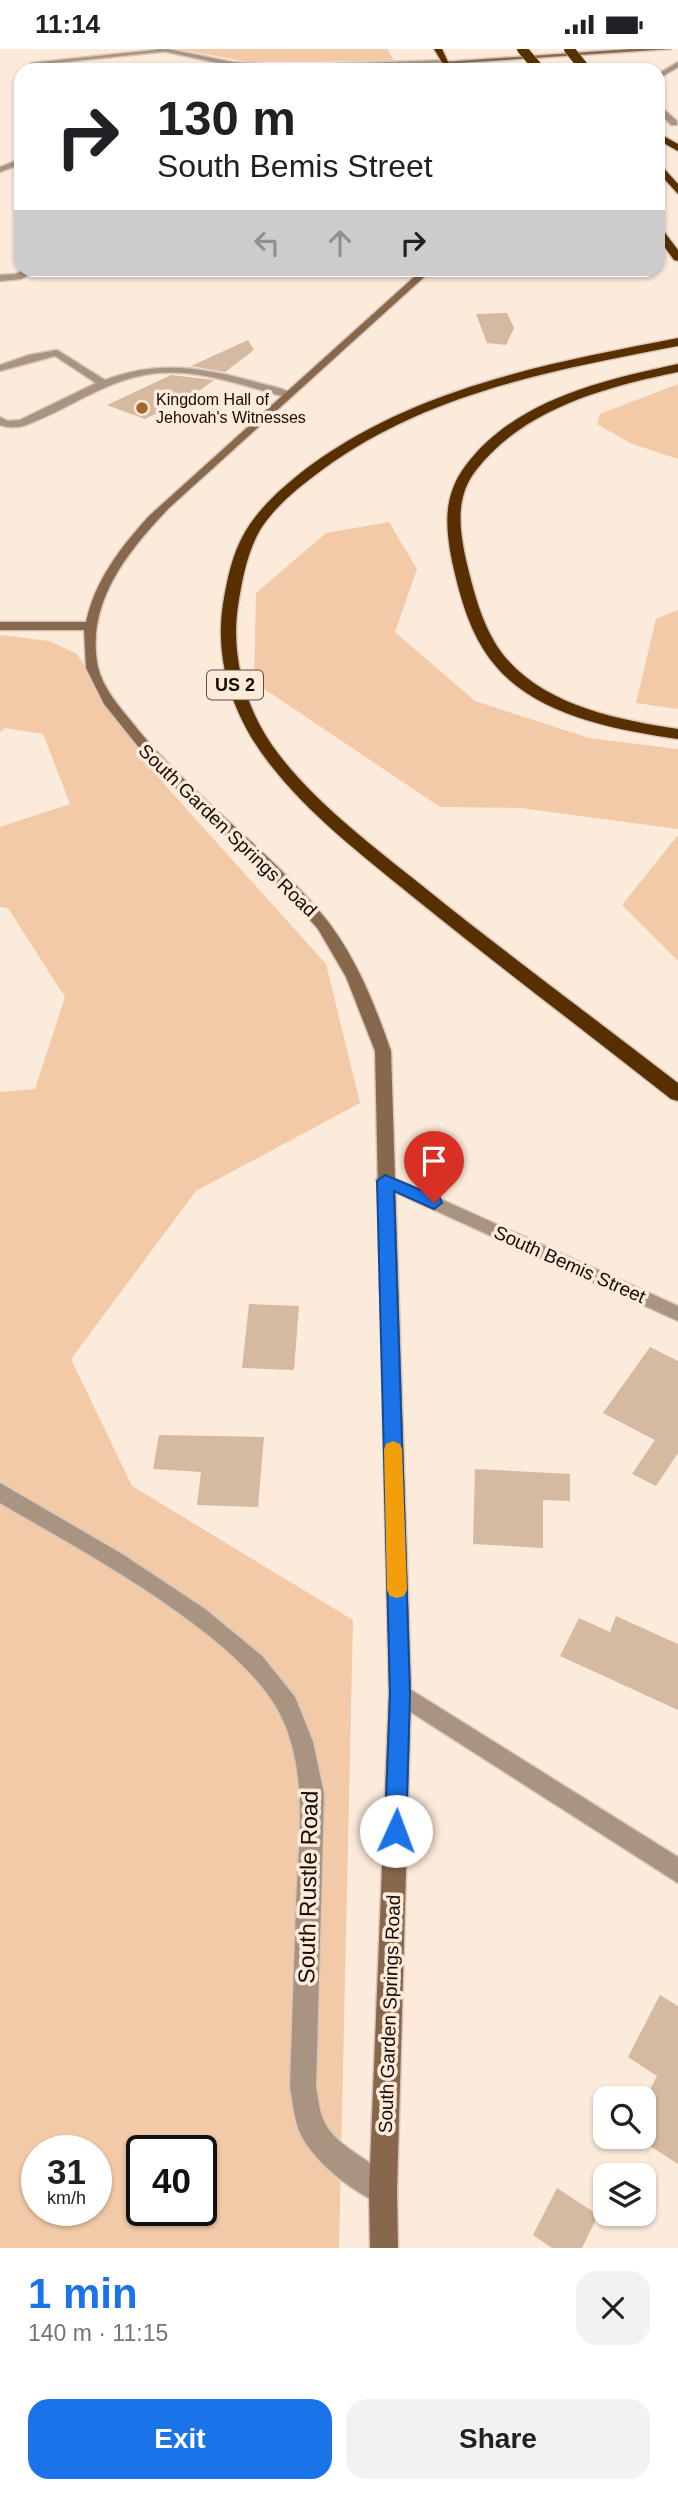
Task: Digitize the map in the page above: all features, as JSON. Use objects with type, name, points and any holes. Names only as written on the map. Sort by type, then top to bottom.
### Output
[{"type":"highway","points":[[522,49],[534,63]]},
{"type":"highway","points":[[569,49],[580,63]]},
{"type":"highway","points":[[665,174],[678,191]]},
{"type":"highway","points":[[665,240],[678,258]]},
{"type":"highway","name":"US 2","points":[[678,342],[513,378],[420,408],[372,431],[323,460],[286,492],[254,529],[239,561],[229,606],[226,643],[234,682],[250,725],[307,798],[461,926],[678,1094]]},
{"type":"highway","points":[[675,369],[615,383],[570,398],[529,418],[496,443],[471,467],[455,498],[451,522],[463,579],[485,638],[500,662],[521,680],[555,700],[604,718],[678,734]]},
{"type":"street","points":[[487,63],[667,49]]},
{"type":"street","points":[[35,63],[161,50],[227,63]]},
{"type":"street","points":[[665,113],[674,123]]},
{"type":"street","points":[[0,278],[18,277]]},
{"type":"street","name":"South Garden Springs Road","points":[[384,2248],[383,2191],[400,1693],[385,1181],[387,1121],[383,1051],[361,990],[337,943],[311,909],[139,744],[108,700],[92,668],[91,626],[99,596],[139,532],[420,277]]},
{"type":"street","points":[[0,368],[33,356],[57,353],[104,384]]},
{"type":"street","points":[[0,420],[6,424],[22,423],[113,380],[171,369],[200,372],[289,395]]},
{"type":"street","points":[[0,626],[91,626]]},
{"type":"street","name":"South Bemis Street","points":[[385,1181],[678,1314]]},
{"type":"street","name":"South Rustle Road","points":[[0,1492],[182,1602],[261,1668],[281,1695],[295,1722],[307,1757],[312,1794],[303,2087],[311,2127],[337,2158],[383,2191]]},
{"type":"street","points":[[400,1693],[678,1871]]},
{"type":"shaded area","points":[[177,49],[388,49],[394,61],[249,62]]},
{"type":"shaded area","points":[[678,384],[678,459],[630,443],[597,424],[600,414]]},
{"type":"shaded area","points":[[389,522],[417,569],[395,632],[475,701],[589,738],[678,749],[678,829],[521,808],[440,807],[254,682],[256,593],[326,533]]},
{"type":"shaded area","points":[[678,610],[678,709],[636,703],[656,619]]},
{"type":"shaded area","points":[[0,635],[49,641],[77,654],[165,785],[326,964],[360,1103],[196,1191],[71,1359],[132,1486],[353,1620],[339,2248],[0,2248],[0,1092],[35,1089],[65,997],[8,908],[0,907],[0,827],[70,804],[43,734],[5,728],[0,732]]},
{"type":"shaded area","points":[[678,835],[678,961],[622,905]]},
{"type":"building","points":[[507,313],[514,328],[506,345],[487,343],[476,314]]},
{"type":"building","points":[[248,340],[254,350],[225,372],[191,366]]},
{"type":"building","name":"Kingdom Hall of Jehovah's Witnesses","points":[[171,375],[214,380],[191,397],[145,419],[107,405]]},
{"type":"building","points":[[249,1304],[299,1306],[294,1370],[242,1368]]},
{"type":"building","points":[[650,1347],[678,1361],[678,1453],[656,1486],[632,1474],[655,1440],[603,1413]]},
{"type":"building","points":[[159,1435],[264,1437],[258,1507],[197,1505],[201,1472],[153,1469]]},
{"type":"building","points":[[475,1469],[570,1474],[570,1501],[543,1500],[543,1548],[473,1544]]},
{"type":"building","points":[[616,1616],[678,1644],[678,1710],[560,1656],[579,1618],[610,1632]]},
{"type":"building","points":[[660,1995],[678,2006],[678,2164],[655,2149],[656,2086],[652,2086],[657,2076],[628,2057]]},
{"type":"building","points":[[557,2188],[593,2212],[593,2225],[582,2248],[552,2248],[533,2235]]},
{"type":"slow traffic","points":[[393,1449],[397,1590]]},
{"type":"place","name":"Kingdom Hall of Jehovah's Witnesses","points":[[142,408]]},
{"type":"route","points":[[396,1831],[400,1693],[385,1181],[434,1203]]}]
